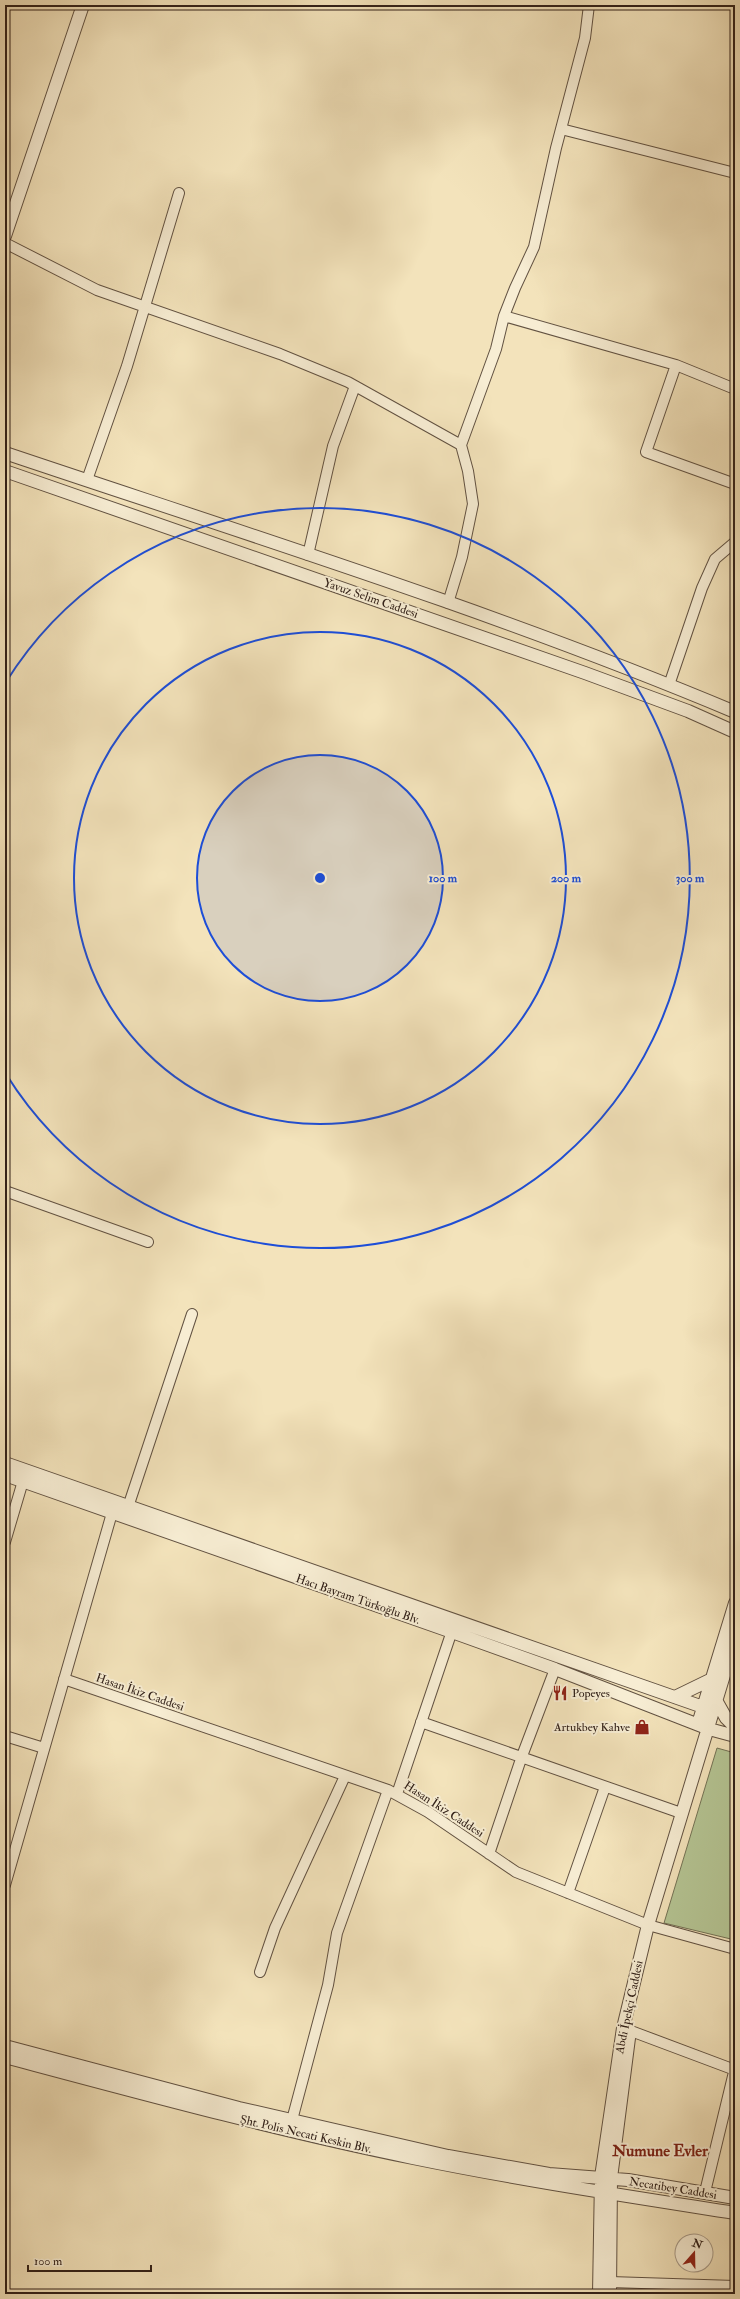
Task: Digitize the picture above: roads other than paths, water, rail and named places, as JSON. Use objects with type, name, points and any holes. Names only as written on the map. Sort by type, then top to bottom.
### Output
[{"type":"street","points":[[5,236],[83,5]]},
{"type":"street","points":[[443,623],[462,557],[473,504],[468,471],[461,445],[496,349],[504,316],[534,247],[561,129],[585,38],[589,5]]},
{"type":"street","points":[[561,129],[735,173]]},
{"type":"street","points":[[87,480],[127,366],[178,193]]},
{"type":"street","points":[[5,243],[97,290],[280,354],[355,386],[461,445]]},
{"type":"street","points":[[504,316],[676,365],[735,389]]},
{"type":"street","points":[[676,365],[646,452],[735,484]]},
{"type":"street","points":[[308,555],[333,446],[355,386]]},
{"type":"street","name":"Yavuz Selim Caddesi","points":[[5,453],[448,602],[669,685],[735,712]]},
{"type":"street","name":"Yavuz Selim Caddesi","points":[[5,471],[585,673],[688,711],[735,732]]},
{"type":"street","points":[[669,685],[702,588],[715,559],[735,542]]},
{"type":"street","points":[[5,1191],[148,1242]]},
{"type":"street","points":[[127,1512],[192,1314]]},
{"type":"street","name":"Hacı Bayram Türkoğlu Blv.","points":[[5,1463],[127,1512],[454,1626],[703,1707]]},
{"type":"street","name":"Hacı Bayram Türkoğlu Blv.","points":[[5,1475],[112,1513],[127,1512]]},
{"type":"street","points":[[5,1542],[23,1481]]},
{"type":"street","points":[[5,1885],[112,1513]]},
{"type":"street","points":[[703,1726],[703,1707],[735,1603]]},
{"type":"street","points":[[292,2120],[328,1985],[337,1933],[421,1722],[454,1626]]},
{"type":"street","name":"Hacı Bayram Türkoğlu Blv.","points":[[454,1626],[555,1669],[703,1726],[735,1736]]},
{"type":"street","points":[[703,1726],[717,1702],[735,1639]]},
{"type":"street","points":[[489,1854],[522,1756],[555,1669]]},
{"type":"street","points":[[675,1697],[712,1679]]},
{"type":"street","name":"Hasan İkiz Caddesi","points":[[64,1680],[393,1792],[428,1812],[516,1872],[648,1925],[735,1949]]},
{"type":"street","points":[[717,1702],[726,1718],[735,1727]]},
{"type":"street","points":[[421,1722],[522,1756],[604,1787],[681,1813]]},
{"type":"street","name":"Abdi İpekçi Caddesi","points":[[606,2178],[626,2029],[648,1925],[681,1813],[703,1726]]},
{"type":"street","points":[[5,1736],[44,1748]]},
{"type":"street","points":[[260,1972],[274,1928],[345,1776]]},
{"type":"street","points":[[568,1893],[604,1787]]},
{"type":"street","points":[[626,2029],[735,2069],[705,2192]]},
{"type":"street","name":"Şht. Polis Necati Keskin Blv.","points":[[5,2046],[292,2120],[471,2160],[548,2174],[606,2178]]},
{"type":"street","name":"Şht. Polis Necati Keskin Blv.","points":[[5,2057],[234,2118],[412,2158],[606,2194]]},
{"type":"street","points":[[606,2178],[610,2288],[735,2286]]},
{"type":"street","name":"Necatibey Caddesi","points":[[606,2178],[705,2192],[735,2198]]},
{"type":"street","points":[[599,2294],[606,2194]]},
{"type":"street","name":"Necatibey Caddesi","points":[[606,2194],[735,2213]]},
{"type":"place","name":"Popeyes","points":[[560,1693]]},
{"type":"place","name":"Artukbey Kahve","points":[[642,1727]]},
{"type":"district","name":"Numune Evler","points":[[660,2150]]}]
